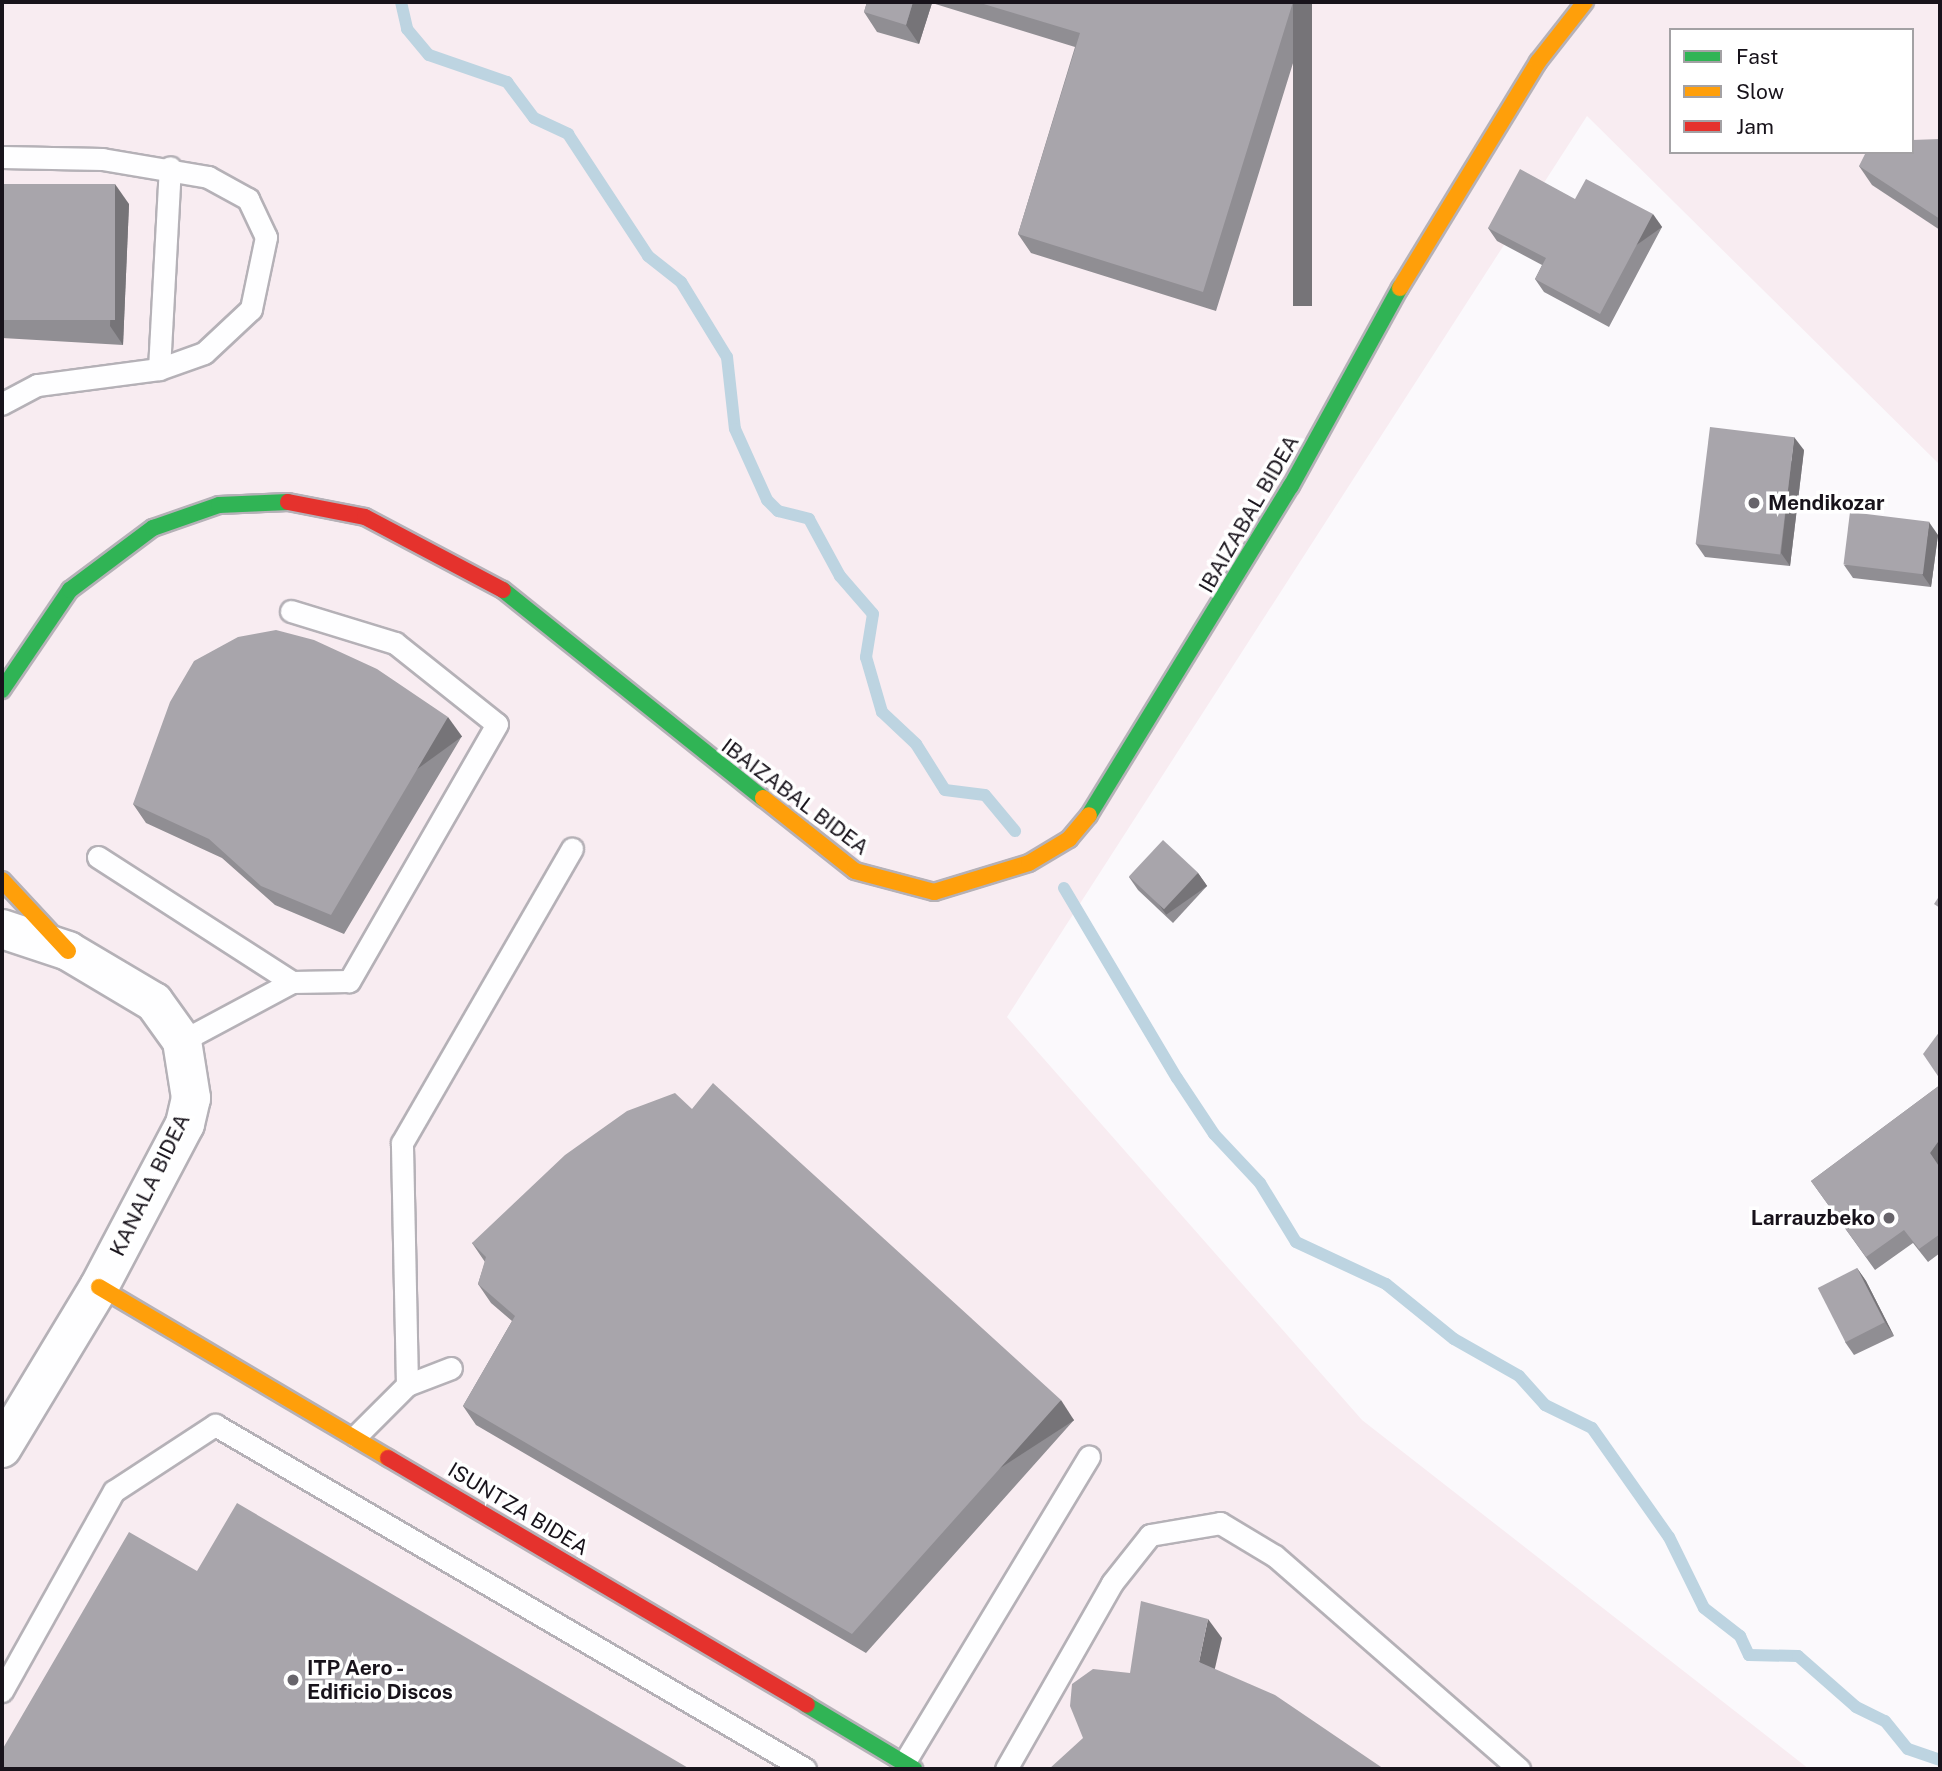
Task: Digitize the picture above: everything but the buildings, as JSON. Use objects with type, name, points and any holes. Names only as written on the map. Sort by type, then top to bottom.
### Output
[{"type":"street","name":"IBAIZABAL BIDEA","points":[[2,690],[40,629],[69,590],[153,528],[219,505],[289,502],[365,517],[486,578],[855,871],[921,890],[970,886],[1069,839],[1105,796],[1538,62],[1585,2]]},
{"type":"street","points":[[1538,62],[1545,26]]},
{"type":"street","name":"IBAIZABAL BIDEA","points":[[2,661],[40,629]]},
{"type":"street","name":"KANALA BIDEA","points":[[2,880],[68,951]]},
{"type":"street","name":"KANALA BIDEA","points":[[2,929],[68,951],[154,1002],[183,1041],[191,1068],[185,1124],[99,1287],[2,1448]]},
{"type":"street","name":"ISUNTZA BIDEA","points":[[99,1287],[356,1436],[909,1766]]},
{"type":"lane","points":[[2,157],[170,167],[208,177],[248,199],[266,237],[261,284],[238,327],[204,353],[159,369],[37,385],[2,404]]},
{"type":"lane","points":[[159,369],[170,167]]},
{"type":"lane","points":[[183,1041],[292,982],[349,981],[497,724],[395,643],[291,611]]},
{"type":"lane","points":[[407,1385],[402,1143],[572,848]]},
{"type":"lane","points":[[98,857],[292,982]]},
{"type":"lane","points":[[356,1436],[407,1385],[450,1368]]},
{"type":"lane","points":[[2,1691],[114,1491],[215,1425],[805,1769]]},
{"type":"lane","points":[[909,1766],[1089,1456]]},
{"type":"lane","points":[[1006,1769],[1112,1583],[1150,1535],[1220,1523],[1275,1556],[1519,1769]]},
{"type":"shaded area","points":[[2,2],[1940,2],[1940,465],[1587,116],[1007,1017],[1362,1420],[1809,1769],[2,1769]]},
{"type":"waterway","points":[[401,2],[407,29],[429,55],[507,82],[534,118],[568,134],[648,256],[681,282],[727,357],[735,429],[767,500],[778,511],[809,519],[840,576],[873,614],[866,657],[882,712],[916,744],[945,790],[985,795],[1015,831]]},
{"type":"waterway","points":[[1064,888],[1177,1078],[1214,1134],[1260,1183],[1296,1242],[1386,1284],[1454,1339],[1519,1376],[1545,1405],[1592,1428],[1669,1537],[1704,1608],[1740,1636],[1749,1655],[1798,1656],[1856,1707],[1885,1721],[1908,1749],[1940,1760]]},
{"type":"traffic: fast","points":[[1089,815],[1291,486],[1400,288]]},
{"type":"traffic: fast","points":[[2,690],[70,590],[153,528],[219,505],[288,502]]},
{"type":"traffic: fast","points":[[503,590],[763,798]]},
{"type":"traffic: fast","points":[[807,1705],[914,1769]]},
{"type":"traffic: slow","points":[[1400,288],[1538,62],[1585,2]]},
{"type":"traffic: slow","points":[[763,798],[855,871],[934,892],[1029,863],[1069,839],[1089,815]]},
{"type":"traffic: slow","points":[[2,880],[68,951]]},
{"type":"traffic: slow","points":[[99,1287],[388,1458]]},
{"type":"traffic: jam","points":[[288,502],[365,517],[503,590]]},
{"type":"traffic: jam","points":[[388,1458],[807,1705]]},
{"type":"place","name":"Mendikozar","points":[[1754,503]]},
{"type":"place","name":"Larrauzbeko","points":[[1889,1218]]},
{"type":"place","name":"ITP Aero - Edificio Discos","points":[[293,1680]]}]
